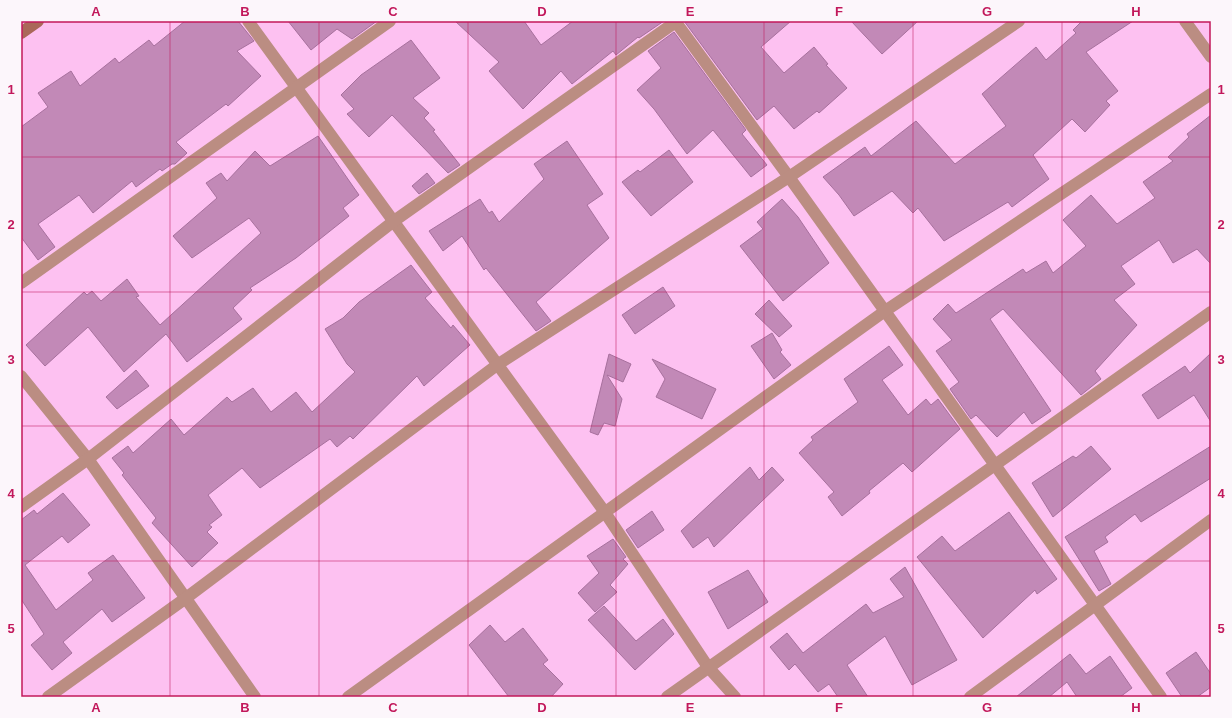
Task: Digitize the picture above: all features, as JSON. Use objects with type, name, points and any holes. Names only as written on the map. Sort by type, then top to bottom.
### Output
[{"type":"main road","points":[[21,33],[38,21]]},
{"type":"street","points":[[248,21],[604,512],[708,667],[735,697]]},
{"type":"street","points":[[21,283],[390,21]]},
{"type":"street","points":[[21,507],[88,459],[394,221],[676,21],[1161,697]]},
{"type":"street","points":[[48,697],[186,598],[497,365],[789,177],[1019,21]]},
{"type":"street","points":[[1185,21],[1211,58]]},
{"type":"street","points":[[348,697],[885,311],[1211,94]]},
{"type":"street","points":[[666,697],[1211,312]]},
{"type":"street","points":[[21,376],[88,459],[255,697]]},
{"type":"street","points":[[970,697],[1096,606],[1211,520]]},
{"type":"building","points":[[185,21],[238,21],[254,41],[237,51],[261,76],[228,106],[226,104],[176,142],[187,153],[175,164],[172,164],[162,171],[160,169],[136,187],[132,181],[93,213],[79,195],[38,224],[55,247],[38,260],[21,237],[21,127],[48,107],[38,93],[71,71],[80,86],[115,58],[119,63],[149,40],[154,46]]},
{"type":"building","points":[[288,21],[377,21],[352,39],[337,29],[311,50]]},
{"type":"building","points":[[455,21],[524,21],[541,45],[573,21],[664,21],[639,38],[638,37],[616,55],[613,51],[572,84],[561,71],[523,109],[489,71],[499,62]]},
{"type":"building","points":[[684,21],[791,21],[761,47],[784,73],[814,47],[828,64],[826,65],[847,88],[819,113],[817,111],[794,129],[774,106],[757,120]]},
{"type":"building","points":[[851,21],[918,21],[882,54]]},
{"type":"building","points":[[1082,21],[1133,21],[1086,52],[1118,91],[1106,101],[1110,105],[1085,132],[1072,119],[1033,155],[1049,179],[1012,207],[1008,202],[944,241],[918,208],[913,213],[892,191],[854,216],[839,195],[823,177],[865,147],[871,156],[916,121],[955,164],[1006,126],[982,94],[1036,47],[1046,60],[1076,33],[1073,30]]},
{"type":"building","points":[[674,32],[746,130],[742,134],[767,165],[751,177],[713,130],[687,154],[654,109],[637,90],[661,68],[648,51]]},
{"type":"building","points":[[411,40],[440,78],[413,98],[429,113],[424,118],[435,130],[433,131],[460,165],[448,173],[392,115],[369,137],[347,114],[354,109],[341,95],[361,75]]},
{"type":"building","points":[[1211,115],[1211,264],[1197,249],[1173,263],[1159,240],[1121,266],[1135,284],[1114,300],[1137,325],[1095,371],[1101,379],[1081,395],[1003,309],[990,319],[1051,411],[1032,424],[1024,412],[997,437],[976,415],[971,419],[950,389],[959,382],[936,351],[952,340],[933,319],[948,304],[956,313],[1023,269],[1026,273],[1046,261],[1053,273],[1086,246],[1063,220],[1091,195],[1117,224],[1155,198],[1143,182],[1173,161],[1168,157],[1189,137],[1187,134]]},
{"type":"building","points":[[318,136],[359,195],[343,208],[349,216],[296,258],[250,288],[252,290],[233,308],[242,319],[187,362],[166,334],[124,372],[88,327],[45,366],[26,345],[84,292],[87,295],[92,291],[101,301],[127,279],[139,296],[136,297],[160,325],[261,233],[249,218],[192,258],[173,236],[217,198],[206,183],[221,173],[227,181],[255,151],[270,166]]},
{"type":"building","points":[[567,141],[603,194],[587,205],[609,238],[536,302],[551,321],[536,331],[486,268],[484,270],[462,236],[443,251],[429,231],[480,199],[489,213],[492,211],[499,222],[544,179],[534,164]]},
{"type":"building","points":[[669,150],[693,182],[651,216],[622,182],[638,170],[640,172]]},
{"type":"building","points":[[427,173],[435,183],[419,194],[412,186]]},
{"type":"building","points":[[782,199],[798,217],[829,263],[783,301],[740,246],[763,229],[757,222]]},
{"type":"building","points":[[411,265],[432,292],[425,298],[451,328],[453,325],[470,345],[424,386],[417,376],[353,439],[350,436],[337,447],[330,439],[260,488],[242,468],[208,495],[222,515],[209,525],[212,527],[207,532],[218,543],[192,567],[152,523],[156,518],[122,475],[124,473],[112,458],[128,446],[133,453],[171,419],[184,435],[227,397],[232,402],[253,388],[271,412],[296,392],[312,412],[355,372],[347,364],[325,329],[343,318],[359,302]]},
{"type":"building","points":[[663,287],[675,306],[635,334],[622,315]]},
{"type":"building","points":[[769,300],[792,326],[779,337],[755,314]]},
{"type":"building","points":[[772,333],[782,350],[780,352],[791,365],[774,379],[751,346]]},
{"type":"building","points":[[889,346],[903,365],[882,380],[908,415],[926,399],[931,405],[938,399],[960,429],[912,472],[903,463],[842,516],[828,497],[834,492],[799,453],[813,440],[811,437],[858,402],[844,379]]},
{"type":"building","points":[[1211,353],[1211,422],[1194,395],[1158,419],[1142,395],[1185,366],[1190,373]]},
{"type":"building","points":[[609,354],[631,364],[623,382],[607,375],[622,399],[615,426],[604,423],[598,435],[590,432]]},
{"type":"building","points":[[652,359],[716,389],[702,419],[656,397],[665,379]]},
{"type":"building","points":[[136,370],[149,386],[117,409],[106,397]]},
{"type":"building","points":[[1091,446],[1111,469],[1053,517],[1032,483],[1073,456],[1076,458]]},
{"type":"building","points":[[1211,446],[1211,478],[1141,522],[1135,514],[1105,537],[1108,542],[1094,551],[1111,584],[1099,591],[1065,537]]},
{"type":"building","points":[[750,467],[759,480],[772,467],[784,480],[714,547],[708,537],[693,548],[681,531]]},
{"type":"building","points":[[63,493],[90,525],[68,543],[62,536],[25,565],[56,610],[93,580],[88,573],[113,555],[145,598],[112,622],[102,609],[63,642],[72,653],[52,670],[31,645],[44,634],[21,599],[21,520],[34,510],[37,514]]},
{"type":"building","points":[[652,511],[664,530],[638,548],[626,530]]},
{"type":"building","points":[[1009,512],[1057,579],[1037,594],[1035,590],[983,638],[917,557],[942,536],[955,551]]},
{"type":"building","points":[[613,539],[626,557],[623,559],[628,564],[610,585],[617,592],[595,612],[578,593],[599,573],[587,556]]},
{"type":"building","points":[[905,567],[957,660],[912,685],[885,636],[847,665],[868,697],[838,697],[829,684],[818,692],[795,664],[789,670],[770,647],[787,633],[803,653],[866,604],[873,613],[904,597],[890,579]]},
{"type":"building","points":[[748,570],[768,602],[728,629],[708,592]]},
{"type":"building","points":[[604,606],[636,641],[663,619],[674,634],[635,670],[588,620]]},
{"type":"building","points":[[490,625],[505,642],[523,628],[548,660],[543,664],[563,684],[551,697],[509,697],[469,645]]},
{"type":"building","points":[[1196,652],[1211,674],[1211,687],[1197,697],[1182,697],[1166,673]]},
{"type":"building","points":[[1070,654],[1086,674],[1110,656],[1132,688],[1120,697],[1077,697],[1067,682],[1049,697],[1016,697]]}]
